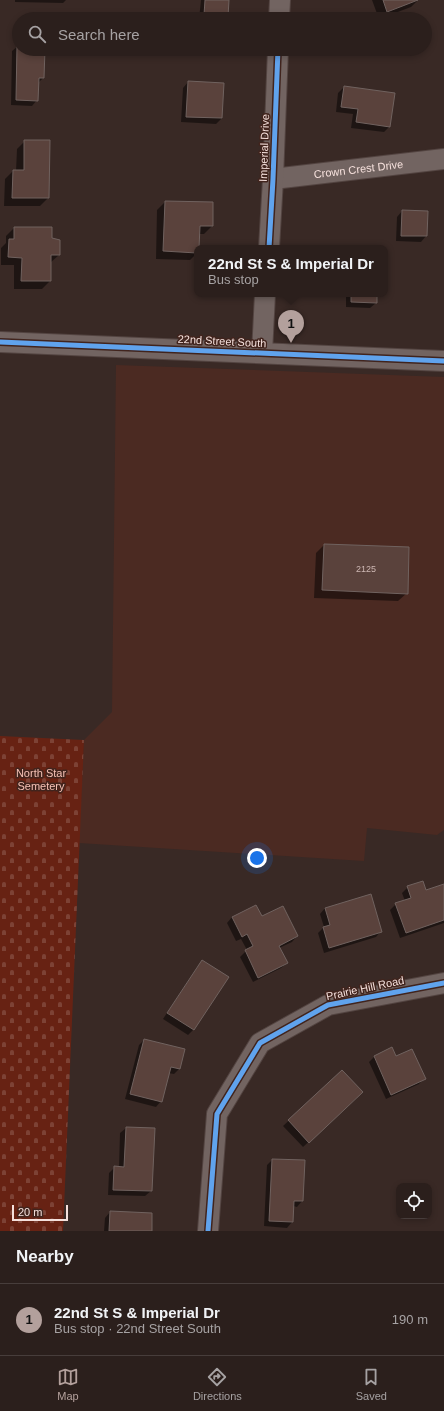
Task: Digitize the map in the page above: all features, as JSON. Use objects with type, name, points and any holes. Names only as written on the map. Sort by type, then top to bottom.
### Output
[{"type":"street","points":[[279,12],[280,0]]},
{"type":"street","name":"Imperial Drive","points":[[268,245],[273,179],[278,56]]},
{"type":"street","name":"Crown Crest Drive","points":[[273,179],[444,159]]},
{"type":"street","points":[[262,353],[266,297]]},
{"type":"street","name":"22nd Street South","points":[[0,342],[444,362]]},
{"type":"street","name":"Prairie Hill Road","points":[[208,1231],[217,1114],[260,1042],[328,1005],[444,983]]},
{"type":"shaded area","points":[[116,365],[444,377],[444,830],[437,835],[367,828],[364,861],[79,843],[84,740],[112,712]]},
{"type":"green space","name":"North Star Semetery","points":[[0,736],[84,740],[63,1231],[0,1231]]},
{"type":"building","points":[[205,0],[229,0],[228,12],[204,12]]},
{"type":"building","points":[[383,0],[418,0],[387,12]]},
{"type":"building","points":[[17,56],[45,56],[44,78],[39,78],[38,101],[16,100]]},
{"type":"building","points":[[188,81],[224,83],[222,118],[186,117]]},
{"type":"building","points":[[344,86],[395,93],[390,127],[356,122],[358,109],[341,107]]},
{"type":"building","points":[[24,140],[50,140],[49,198],[12,198],[13,170],[24,170]]},
{"type":"building","points":[[165,201],[213,202],[213,226],[200,226],[199,245],[194,245],[194,253],[163,251]]},
{"type":"building","points":[[402,210],[428,211],[427,236],[401,236]]},
{"type":"building","points":[[14,227],[52,227],[52,238],[60,240],[60,255],[51,255],[51,281],[21,281],[22,258],[8,257],[9,239],[14,239]]},
{"type":"building","points":[[351,297],[377,297],[377,303],[351,302]]},
{"type":"building","points":[[324,544],[409,547],[408,594],[322,590]]},
{"type":"building","points":[[423,881],[426,890],[444,884],[444,920],[406,933],[395,903],[411,898],[407,886]]},
{"type":"building","points":[[371,894],[382,932],[329,948],[323,927],[330,925],[325,908]]},
{"type":"building","points":[[256,905],[262,916],[283,906],[298,936],[279,946],[288,963],[258,978],[245,950],[253,946],[247,934],[242,937],[232,917]]},
{"type":"building","points":[[202,960],[229,977],[194,1030],[167,1013]]},
{"type":"building","points":[[144,1039],[185,1049],[180,1069],[171,1067],[162,1102],[130,1094]]},
{"type":"building","points":[[392,1047],[396,1056],[412,1049],[426,1079],[391,1095],[374,1056]]},
{"type":"building","points":[[342,1070],[363,1092],[309,1143],[288,1120]]},
{"type":"building","points":[[126,1127],[155,1128],[152,1191],[113,1190],[114,1166],[124,1167]]},
{"type":"building","points":[[272,1159],[305,1160],[303,1201],[294,1201],[293,1222],[269,1221]]},
{"type":"building","points":[[110,1211],[152,1213],[152,1231],[109,1231]]},
{"type":"cycle path","points":[[269,245],[278,56]]},
{"type":"cycle path","points":[[0,342],[444,361]]},
{"type":"cycle path","points":[[208,1231],[217,1114],[260,1043],[328,1005],[444,983]]},
{"type":"place","name":"22nd St S & Imperial Dr","points":[[291,343]]}]
